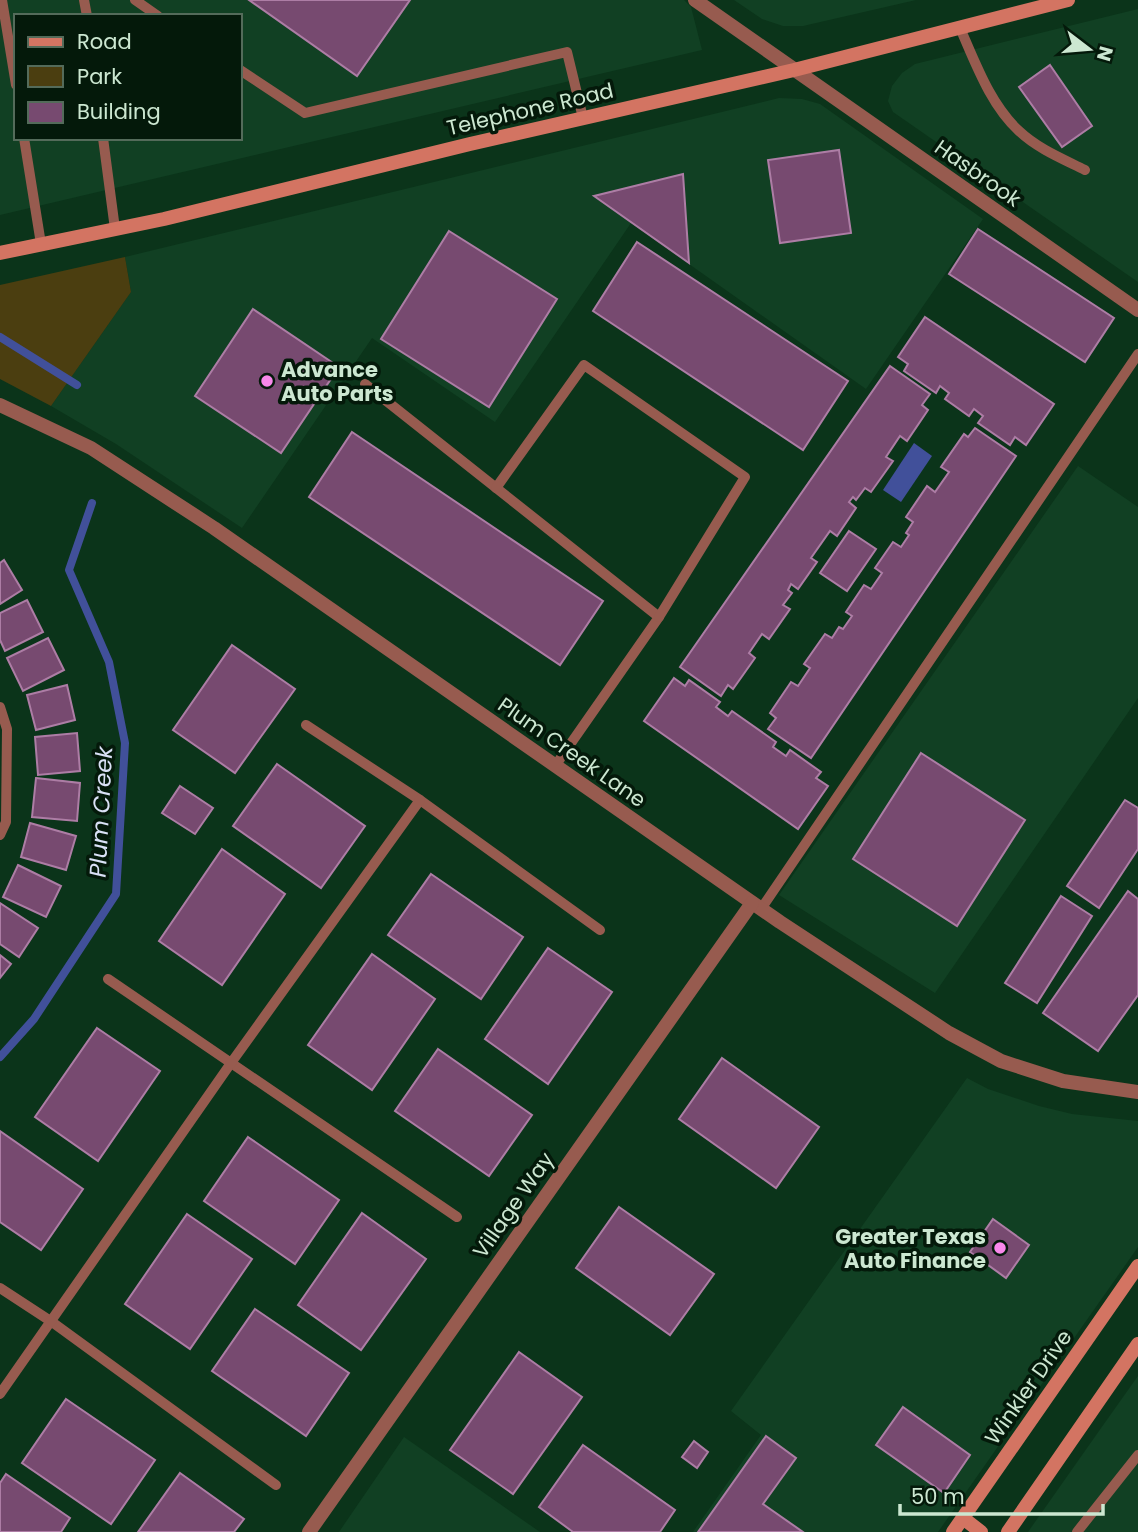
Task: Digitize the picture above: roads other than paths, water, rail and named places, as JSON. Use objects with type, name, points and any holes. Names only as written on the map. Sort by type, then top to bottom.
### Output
[{"type":"main road","name":"Telephone Road","points":[[0,253],[115,229],[794,70],[1068,0]]},
{"type":"main road","name":"Winkler Drive","points":[[953,1532],[1138,1266]]},
{"type":"main road","points":[[1007,1532],[1138,1344]]},
{"type":"main road","points":[[963,1518],[981,1532]]},
{"type":"street","name":"Hasbrook","points":[[695,0],[1138,310]]},
{"type":"street","name":"Plum Creek Lane","points":[[0,405],[91,448],[214,528],[757,906],[949,1033],[1001,1061],[1063,1081],[1138,1092]]},
{"type":"street","name":"Village Way","points":[[309,1532],[757,906]]},
{"type":"lane","points":[[2,0],[14,73]]},
{"type":"lane","points":[[135,0],[155,14]]},
{"type":"lane","points":[[960,28],[988,91],[1019,131],[1050,153],[1085,170]]},
{"type":"lane","points":[[242,71],[305,113],[567,52],[583,118]]},
{"type":"lane","points":[[24,140],[41,244]]},
{"type":"lane","points":[[103,140],[115,229]]},
{"type":"lane","points":[[757,906],[1138,354]]},
{"type":"lane","points":[[495,488],[584,365],[745,477],[659,617],[555,766]]},
{"type":"lane","points":[[365,384],[659,617]]},
{"type":"lane","points":[[0,707],[7,729],[6,822],[0,835]]},
{"type":"lane","points":[[306,725],[420,800],[600,930]]},
{"type":"lane","points":[[0,1394],[231,1063],[420,800]]},
{"type":"lane","points":[[107,979],[457,1217]]},
{"type":"lane","points":[[0,1288],[52,1322],[276,1486]]},
{"type":"lane","points":[[1077,1532],[1138,1455]]},
{"type":"water","points":[[914,443],[932,456],[901,502],[883,490]]},
{"type":"waterway","name":"Plum Creek","points":[[0,337],[77,385]]},
{"type":"waterway","name":"Plum Creek","points":[[0,1057],[34,1019],[116,894],[125,743],[109,662],[69,570],[92,503]]},
{"type":"place","name":"Advance Auto Parts","points":[[267,381]]},
{"type":"place","name":"Greater Texas Auto Finance","points":[[1000,1248]]}]
